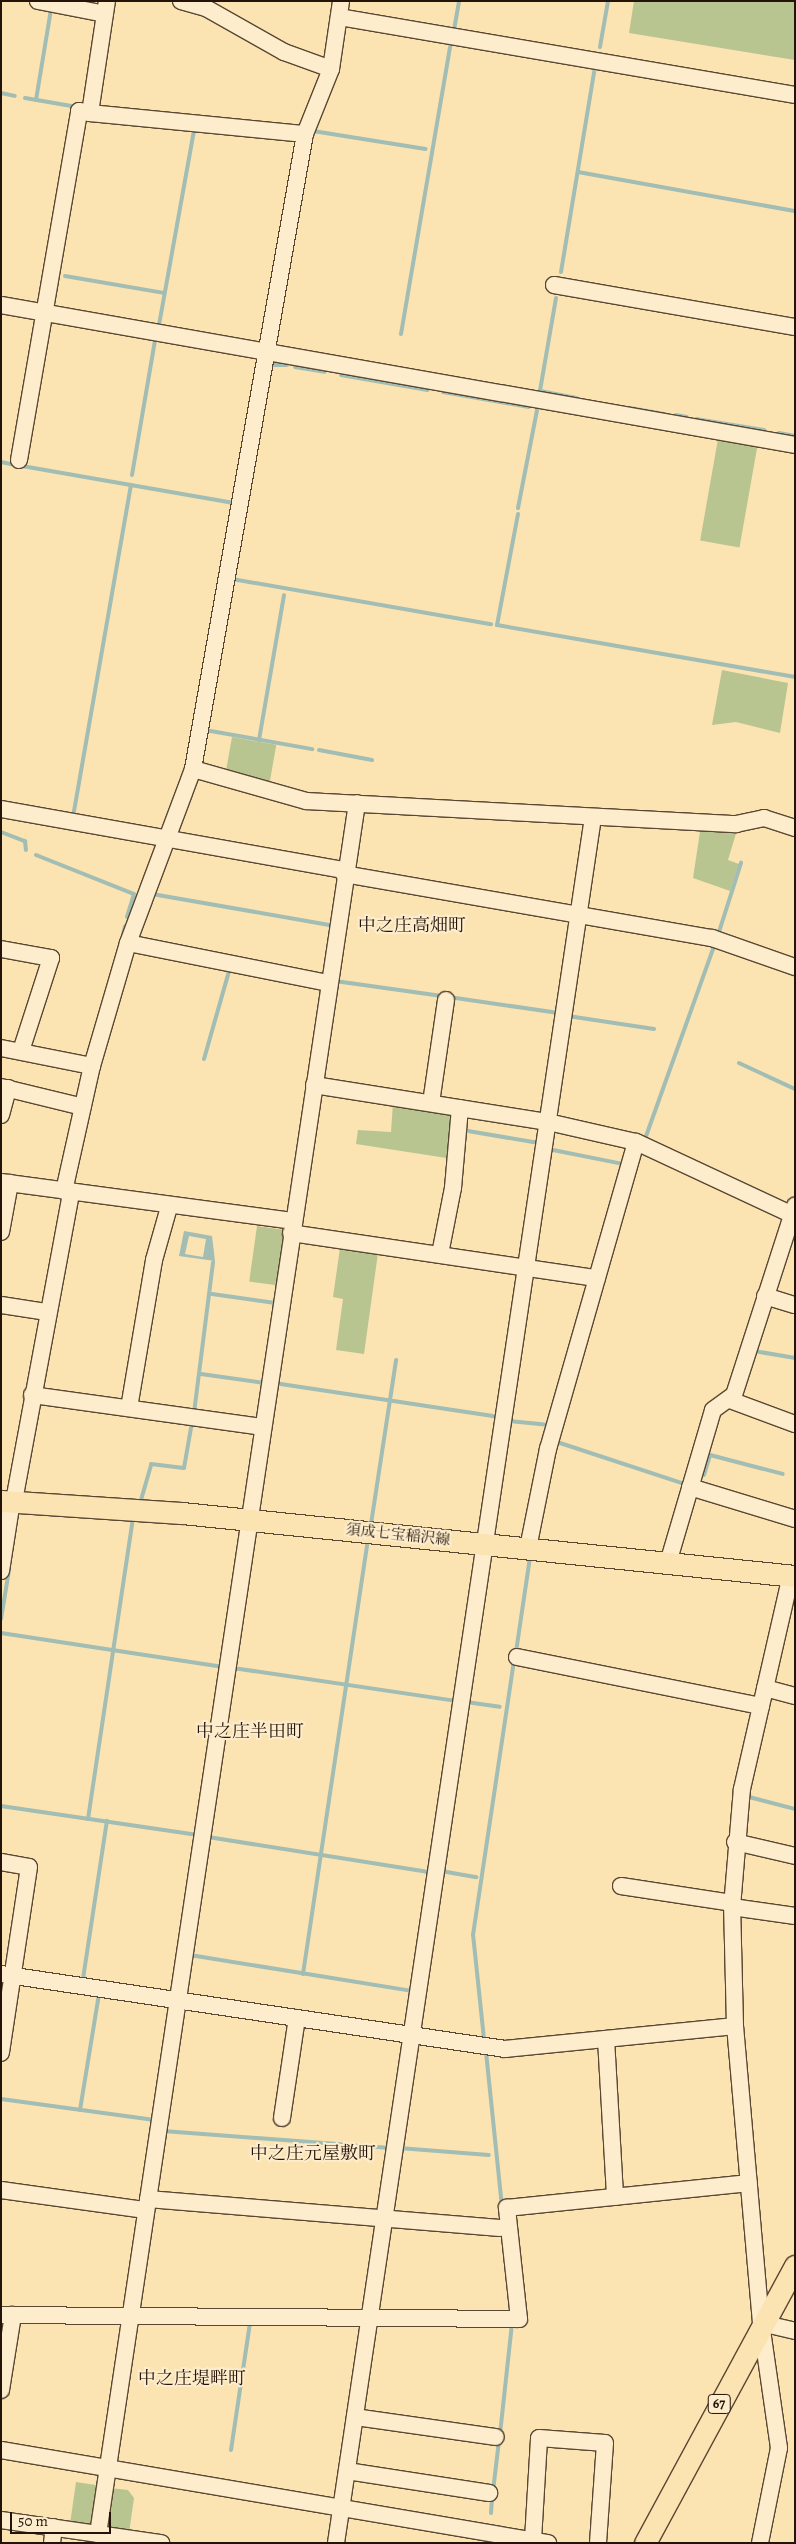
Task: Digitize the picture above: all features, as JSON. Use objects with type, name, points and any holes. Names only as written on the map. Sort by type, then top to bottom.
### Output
[{"type":"main road","name":"須成七宝稲沢線","points":[[9,1501],[250,1520],[793,1576]]},
{"type":"main road","name":"67","points":[[645,2543],[761,2323],[789,2285],[795,2266]]},
{"type":"street","points":[[38,1],[106,8],[90,113]]},
{"type":"street","points":[[181,1],[206,8],[284,52],[332,69]]},
{"type":"street","points":[[1,1572],[9,1501],[32,1395],[83,1107],[92,1066],[128,943],[193,769],[305,134],[332,69],[340,9],[795,95]]},
{"type":"street","points":[[19,460],[46,313],[79,111],[305,134]]},
{"type":"street","points":[[554,285],[795,327]]},
{"type":"street","points":[[1,305],[795,445]]},
{"type":"street","points":[[193,769],[306,801],[593,818],[736,824],[764,818],[795,828]]},
{"type":"street","points":[[98,2534],[250,1520],[328,983],[357,804]]},
{"type":"street","points":[[1,809],[712,938],[795,967]]},
{"type":"street","points":[[336,2543],[593,818]]},
{"type":"street","points":[[128,943],[328,983]]},
{"type":"street","points":[[1,949],[51,958],[20,1051]]},
{"type":"street","points":[[431,1103],[446,1000]]},
{"type":"street","points":[[1,1048],[92,1066]]},
{"type":"street","points":[[314,1085],[548,1122],[636,1142],[793,1212],[730,1400],[713,1410],[668,1563]]},
{"type":"street","points":[[1,1115],[5,1087],[83,1107]]},
{"type":"street","points":[[440,1254],[453,1188],[460,1108]]},
{"type":"street","points":[[528,1548],[548,1449],[636,1142]]},
{"type":"street","points":[[1,1232],[5,1183],[68,1191],[292,1227],[440,1254],[597,1278]]},
{"type":"street","points":[[129,1408],[154,1260],[169,1208]]},
{"type":"street","points":[[765,1296],[795,1305]]},
{"type":"street","points":[[1,1305],[46,1312]]},
{"type":"street","points":[[32,1395],[263,1426]]},
{"type":"street","points":[[730,1400],[795,1424]]},
{"type":"street","points":[[690,1487],[795,1519]]},
{"type":"street","points":[[760,2543],[779,2448],[761,2323],[735,2026],[732,1905],[735,1842],[761,1706],[793,1576]]},
{"type":"street","points":[[517,1657],[761,1706]]},
{"type":"street","points":[[765,1688],[795,1696]]},
{"type":"street","points":[[735,1842],[795,1856]]},
{"type":"street","points":[[1,1862],[29,1866],[7,1975],[1,2053]]},
{"type":"street","points":[[621,1886],[795,1916]]},
{"type":"street","points":[[7,1975],[505,2049],[735,2026]]},
{"type":"street","points":[[282,2118],[297,2018]]},
{"type":"street","points":[[606,2038],[616,2197]]},
{"type":"street","points":[[1,2390],[7,2315],[519,2319],[507,2208],[749,2183]]},
{"type":"street","points":[[1,2190],[147,2205],[500,2228]]},
{"type":"street","points":[[761,2323],[795,2331]]},
{"type":"street","points":[[355,2417],[496,2438]]},
{"type":"street","points":[[1,2450],[541,2542],[539,2438],[604,2443],[598,2543]]},
{"type":"street","points":[[347,2471],[489,2493]]},
{"type":"street","points":[[1,2520],[53,2535],[98,2534],[117,2540],[161,2543]]},
{"type":"green space","points":[[634,1],[795,1],[795,60],[629,33]]},
{"type":"green space","points":[[718,439],[757,446],[740,547],[700,540]]},
{"type":"green space","points":[[722,670],[788,683],[780,733],[736,722],[712,725]]},
{"type":"green space","points":[[232,737],[276,745],[270,783],[225,775]]},
{"type":"green space","points":[[701,825],[738,827],[728,860],[739,864],[730,891],[693,878]]},
{"type":"green space","points":[[393,1102],[456,1113],[453,1159],[356,1144],[358,1130],[391,1132]]},
{"type":"green space","points":[[257,1226],[285,1230],[277,1285],[249,1281]]},
{"type":"green space","points":[[340,1248],[378,1253],[364,1354],[336,1350],[343,1299],[333,1297]]},
{"type":"green space","points":[[76,2482],[102,2486],[92,2527],[70,2524]]},
{"type":"green space","points":[[110,2488],[128,2490],[134,2498],[129,2533],[107,2530]]},
{"type":"water","points":[[184,1231],[212,1236],[215,1261],[179,1256]],"holes":[[[189,1236],[206,1239],[203,1257],[185,1254]]]},
{"type":"waterway","points":[[454,30],[459,1]]},
{"type":"waterway","points":[[600,47],[608,1]]},
{"type":"waterway","points":[[36,100],[51,9]]},
{"type":"waterway","points":[[401,334],[451,41]]},
{"type":"waterway","points":[[561,272],[594,72]]},
{"type":"waterway","points":[[1,93],[15,96]]},
{"type":"waterway","points":[[25,98],[77,107]]},
{"type":"waterway","points":[[159,325],[194,130]]},
{"type":"waterway","points":[[313,131],[426,149]]},
{"type":"waterway","points":[[578,172],[795,211]]},
{"type":"waterway","points":[[65,276],[164,293]]},
{"type":"waterway","points":[[556,298],[540,391],[576,398]]},
{"type":"waterway","points":[[132,475],[155,341]]},
{"type":"waterway","points":[[272,365],[287,365]]},
{"type":"waterway","points":[[295,367],[325,372]]},
{"type":"waterway","points":[[341,375],[428,390]]},
{"type":"waterway","points":[[443,392],[529,407]]},
{"type":"waterway","points":[[630,408],[665,414]]},
{"type":"waterway","points":[[518,508],[537,410]]},
{"type":"waterway","points":[[676,415],[687,417]]},
{"type":"waterway","points":[[696,419],[764,430]]},
{"type":"waterway","points":[[779,433],[795,436]]},
{"type":"waterway","points":[[1,462],[15,465]]},
{"type":"waterway","points":[[22,466],[234,503]]},
{"type":"waterway","points":[[73,817],[131,485]]},
{"type":"waterway","points":[[518,514],[497,625],[795,677]]},
{"type":"waterway","points":[[232,579],[491,624]]},
{"type":"waterway","points":[[259,740],[284,595]]},
{"type":"waterway","points":[[205,730],[312,749]]},
{"type":"waterway","points":[[319,750],[372,760]]},
{"type":"waterway","points":[[1,832],[25,841],[26,850]]},
{"type":"waterway","points":[[36,855],[134,894],[127,917]]},
{"type":"waterway","points":[[718,935],[741,863]]},
{"type":"waterway","points":[[152,894],[329,925]]},
{"type":"waterway","points":[[123,935],[125,926]]},
{"type":"waterway","points":[[645,1139],[715,943]]},
{"type":"waterway","points":[[204,1059],[230,968]]},
{"type":"waterway","points":[[335,981],[442,996]]},
{"type":"waterway","points":[[449,997],[559,1013]]},
{"type":"waterway","points":[[568,1016],[654,1029]]},
{"type":"waterway","points":[[739,1063],[795,1089]]},
{"type":"waterway","points":[[462,1130],[539,1143]]},
{"type":"waterway","points":[[548,1149],[623,1164]]},
{"type":"waterway","points":[[194,1413],[213,1262]]},
{"type":"waterway","points":[[212,1294],[275,1303]]},
{"type":"waterway","points":[[754,1351],[795,1358]]},
{"type":"waterway","points":[[371,1524],[396,1360]]},
{"type":"waterway","points":[[201,1374],[264,1383]]},
{"type":"waterway","points":[[274,1383],[499,1417]]},
{"type":"waterway","points":[[509,1421],[550,1425]]},
{"type":"waterway","points":[[141,1500],[151,1464],[184,1468],[192,1422]]},
{"type":"waterway","points":[[554,1441],[685,1484]]},
{"type":"waterway","points":[[704,1475],[710,1455],[783,1474]]},
{"type":"waterway","points":[[88,1819],[133,1519]]},
{"type":"waterway","points":[[303,1974],[368,1541]]},
{"type":"waterway","points":[[516,1652],[530,1557]]},
{"type":"waterway","points":[[1,1619],[9,1570]]},
{"type":"waterway","points":[[1,1633],[223,1667]]},
{"type":"waterway","points":[[484,2039],[473,1935],[514,1662]]},
{"type":"waterway","points":[[233,1668],[456,1701]]},
{"type":"waterway","points":[[466,1702],[500,1707]]},
{"type":"waterway","points":[[749,1797],[795,1809]]},
{"type":"waterway","points":[[1,1806],[198,1835]]},
{"type":"waterway","points":[[87,1980],[83,1979],[107,1821]]},
{"type":"waterway","points":[[208,1837],[430,1872]]},
{"type":"waterway","points":[[441,1871],[476,1877]]},
{"type":"waterway","points":[[190,1955],[413,1991]]},
{"type":"waterway","points":[[80,2110],[99,1994]]},
{"type":"waterway","points":[[486,2052],[502,2207]]},
{"type":"waterway","points":[[1,2099],[155,2120]]},
{"type":"waterway","points":[[163,2131],[390,2148]]},
{"type":"waterway","points":[[399,2148],[489,2155]]},
{"type":"waterway","points":[[231,2450],[250,2323]]},
{"type":"waterway","points":[[500,2434],[512,2324]]},
{"type":"waterway","points":[[493,2491],[499,2441]]},
{"type":"waterway","points":[[491,2513],[492,2498]]},
{"type":"district","name":"中之庄高畑町","points":[[412,925]]},
{"type":"district","name":"中之庄半田町","points":[[250,1731]]},
{"type":"district","name":"中之庄元屋敷町","points":[[313,2153]]},
{"type":"district","name":"中之庄堤畔町","points":[[192,2378]]}]
